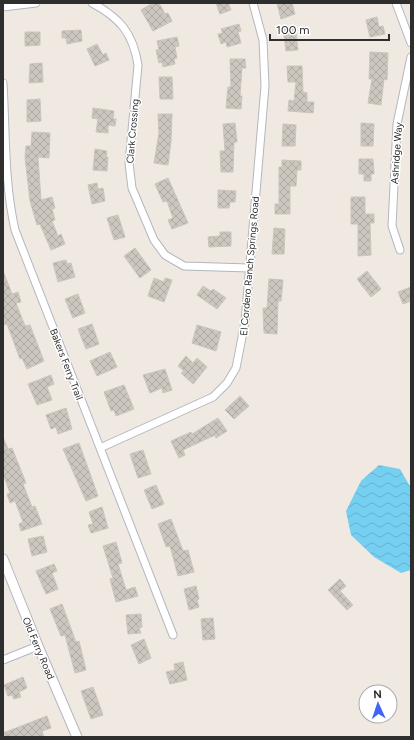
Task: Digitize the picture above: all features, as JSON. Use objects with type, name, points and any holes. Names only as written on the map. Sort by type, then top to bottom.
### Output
[{"type":"street","points":[[3,7],[36,3]]},
{"type":"street","name":"Clark Crossing","points":[[92,3],[110,13],[129,33],[136,49],[138,65],[129,163],[132,188],[154,240],[165,255],[184,266],[249,268]]},
{"type":"street","name":"El Cordero Ranch Springs Road","points":[[100,448],[212,397],[227,383],[236,368],[245,322],[265,86],[263,40],[252,3]]},
{"type":"street","points":[[396,3],[411,43]]},
{"type":"street","name":"Ashridge Way","points":[[400,250],[392,226],[397,124],[411,57]]},
{"type":"street","name":"Bakers Ferry Trail","points":[[3,83],[8,202],[15,230],[173,635]]},
{"type":"street","name":"Old Ferry Road","points":[[3,559],[77,737]]},
{"type":"street","points":[[3,660],[38,646]]},
{"type":"water","points":[[379,465],[400,469],[411,488],[411,570],[401,573],[374,557],[351,535],[346,511],[361,481]]},
{"type":"building","points":[[153,3],[159,3],[165,14],[168,13],[172,21],[153,31],[141,10]]},
{"type":"building","points":[[216,3],[228,3],[231,10],[220,14]]},
{"type":"building","points":[[277,3],[292,3],[295,14],[281,19]]},
{"type":"building","points":[[377,17],[379,27],[383,26],[385,34],[370,37],[366,20]]},
{"type":"building","points":[[239,24],[241,31],[238,32],[241,43],[227,47],[226,42],[221,44],[218,34],[223,33],[221,29]]},
{"type":"building","points":[[295,26],[298,50],[286,51],[283,27]]},
{"type":"building","points":[[81,30],[82,41],[67,44],[66,38],[62,38],[62,31]]},
{"type":"building","points":[[25,32],[40,32],[40,45],[25,46]]},
{"type":"building","points":[[177,37],[179,46],[175,47],[177,58],[174,59],[175,64],[163,67],[162,62],[159,63],[156,50],[159,50],[157,41]]},
{"type":"building","points":[[97,44],[103,55],[106,53],[109,60],[95,66],[87,49]]},
{"type":"building","points":[[370,52],[388,53],[387,80],[384,79],[381,105],[368,103],[372,79],[369,79]]},
{"type":"building","points":[[230,59],[245,59],[246,68],[242,68],[240,96],[242,96],[241,109],[226,108],[228,87],[231,87]]},
{"type":"building","points":[[42,63],[43,82],[29,83],[30,64]]},
{"type":"building","points":[[287,66],[302,66],[303,92],[307,93],[307,102],[314,102],[313,113],[288,111],[289,100],[294,101],[296,82],[288,82]]},
{"type":"building","points":[[159,77],[172,77],[173,99],[160,99]]},
{"type":"building","points":[[40,99],[41,121],[27,122],[27,100]]},
{"type":"building","points":[[93,108],[114,111],[113,119],[116,119],[115,126],[108,125],[108,133],[96,132],[98,119],[92,118]]},
{"type":"building","points":[[158,114],[172,114],[168,165],[154,163],[159,133]]},
{"type":"building","points":[[235,123],[237,142],[234,142],[233,172],[221,172],[220,151],[225,151],[223,124]]},
{"type":"building","points":[[361,123],[374,124],[373,146],[361,146]]},
{"type":"building","points":[[283,124],[296,125],[295,146],[282,146]]},
{"type":"building","points":[[32,132],[50,133],[49,158],[38,157],[41,200],[52,197],[55,208],[52,209],[55,220],[52,221],[58,236],[61,234],[65,244],[51,250],[40,224],[37,225],[30,201],[25,157],[26,146],[31,146]]},
{"type":"building","points":[[95,149],[107,151],[107,171],[93,170]]},
{"type":"building","points":[[359,159],[373,159],[374,174],[371,174],[371,181],[364,181],[364,174],[359,174]]},
{"type":"building","points":[[282,160],[301,161],[301,170],[297,170],[296,186],[290,186],[290,214],[275,214],[275,204],[279,204],[279,167],[282,167]]},
{"type":"building","points":[[168,178],[188,223],[172,229],[168,220],[173,218],[167,201],[163,202],[155,184]]},
{"type":"building","points":[[97,183],[98,189],[103,188],[105,201],[92,204],[88,185]]},
{"type":"building","points":[[218,190],[236,191],[235,202],[230,202],[229,208],[218,208]]},
{"type":"building","points":[[351,197],[365,197],[365,214],[374,214],[374,223],[370,223],[371,255],[358,256],[358,224],[351,224]]},
{"type":"building","points":[[118,215],[125,237],[114,240],[107,218]]},
{"type":"building","points":[[274,228],[285,229],[284,254],[272,254]]},
{"type":"building","points":[[220,232],[231,232],[231,246],[209,247],[208,237],[220,236]]},
{"type":"building","points":[[135,248],[151,270],[140,278],[124,256]]},
{"type":"building","points":[[66,260],[67,264],[71,263],[75,277],[58,282],[53,263]]},
{"type":"building","points":[[3,271],[12,294],[18,292],[21,302],[16,303],[25,326],[30,325],[44,361],[27,369],[22,358],[20,359],[7,324],[5,325],[3,320]]},
{"type":"building","points":[[367,271],[381,289],[371,297],[357,279]]},
{"type":"building","points":[[154,278],[164,282],[165,278],[172,280],[164,302],[148,296]]},
{"type":"building","points":[[269,279],[283,280],[281,301],[278,301],[277,334],[264,333],[263,308],[267,308]]},
{"type":"building","points":[[203,286],[211,291],[213,289],[226,298],[217,309],[197,295]]},
{"type":"building","points":[[411,287],[411,301],[403,304],[398,292]]},
{"type":"building","points":[[78,294],[85,313],[73,318],[65,299]]},
{"type":"building","points":[[92,324],[99,344],[86,349],[78,329]]},
{"type":"building","points":[[197,325],[221,332],[216,351],[192,343]]},
{"type":"building","points":[[110,352],[117,367],[97,376],[90,361]]},
{"type":"building","points":[[186,356],[193,363],[197,358],[207,367],[193,384],[181,373],[184,371],[178,366]]},
{"type":"building","points":[[165,369],[172,390],[163,393],[162,388],[150,393],[143,375]]},
{"type":"building","points":[[51,375],[54,384],[47,387],[52,400],[37,405],[28,384]]},
{"type":"building","points":[[124,385],[134,409],[116,416],[114,410],[111,411],[104,392]]},
{"type":"building","points":[[240,396],[249,406],[234,419],[225,410]]},
{"type":"building","points":[[66,408],[72,429],[58,434],[56,427],[51,429],[46,415]]},
{"type":"building","points":[[218,418],[227,431],[216,438],[215,435],[183,450],[185,455],[179,458],[171,441],[191,432],[192,434]]},
{"type":"building","points":[[3,437],[8,449],[12,448],[26,483],[23,484],[32,507],[35,506],[42,524],[21,531],[19,524],[23,522],[15,501],[10,503],[7,494],[10,493],[3,474]]},
{"type":"building","points":[[79,443],[98,496],[86,501],[63,449]]},
{"type":"building","points":[[143,450],[151,474],[138,478],[130,454]]},
{"type":"building","points":[[156,485],[164,504],[152,509],[144,490]]},
{"type":"building","points":[[102,507],[108,528],[91,533],[88,525],[93,524],[89,512]]},
{"type":"building","points":[[171,519],[183,551],[188,550],[194,572],[178,576],[170,546],[166,547],[158,524]]},
{"type":"building","points":[[43,536],[47,552],[32,556],[28,539]]},
{"type":"building","points":[[116,542],[122,563],[118,564],[126,590],[135,587],[138,596],[116,602],[110,579],[113,578],[103,546]]},
{"type":"building","points":[[54,564],[57,571],[52,573],[58,589],[46,594],[36,571]]},
{"type":"building","points":[[340,579],[346,586],[340,591],[353,605],[347,610],[328,590]]},
{"type":"building","points":[[196,586],[199,607],[189,610],[184,589]]},
{"type":"building","points":[[62,604],[76,642],[79,641],[86,670],[75,673],[65,635],[61,636],[50,609]]},
{"type":"building","points":[[141,614],[142,627],[139,628],[141,633],[128,634],[126,615]]},
{"type":"building","points":[[213,618],[215,639],[203,640],[201,619]]},
{"type":"building","points":[[144,639],[151,658],[139,664],[131,645]]},
{"type":"building","points":[[183,662],[187,680],[170,684],[166,672],[175,670],[174,664]]},
{"type":"building","points":[[23,677],[27,688],[19,692],[21,697],[14,699],[12,695],[8,696],[4,685]]},
{"type":"building","points":[[93,687],[103,715],[91,719],[81,691]]},
{"type":"building","points":[[47,716],[51,728],[42,731],[44,737],[3,737],[3,733]]}]
